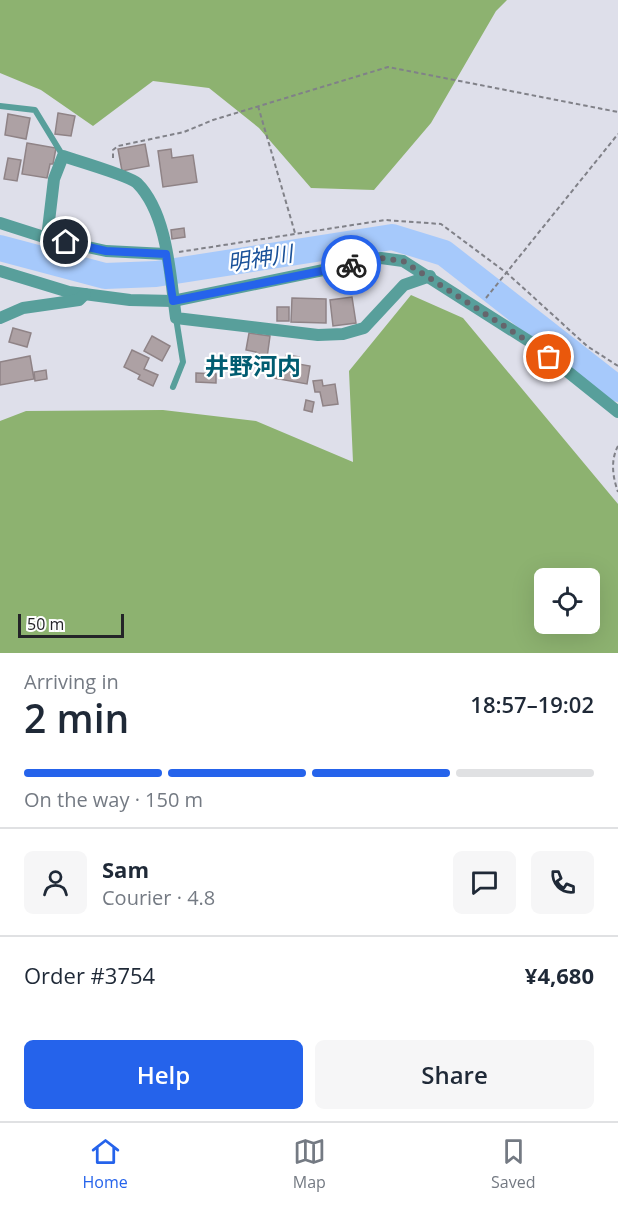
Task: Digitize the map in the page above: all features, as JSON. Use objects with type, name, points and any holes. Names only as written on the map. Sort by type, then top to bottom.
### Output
[{"type":"street","points":[[46,238],[54,179],[63,156],[135,181],[157,211],[167,257],[176,318],[318,335],[343,334],[364,328],[404,285],[429,276]]},
{"type":"street","points":[[0,223],[46,238],[106,251],[167,257]]},
{"type":"street","points":[[0,271],[69,292],[130,300],[173,301],[381,258],[403,261],[532,344],[618,412]]},
{"type":"street","points":[[0,318],[23,308],[79,300],[84,294]]},
{"type":"lane","points":[[0,106],[35,110],[63,156]]},
{"type":"lane","points":[[173,387],[183,362],[176,318]]},
{"type":"path","points":[[116,174],[112,153],[115,147],[184,132],[258,106],[388,67],[618,112]]},
{"type":"path","points":[[258,106],[295,233]]},
{"type":"path","points":[[488,296],[618,134]]},
{"type":"path","points":[[618,446],[614,454],[613,471],[618,492]]},
{"type":"green space","points":[[0,0],[507,0],[496,11],[431,123],[374,190],[311,188],[259,128],[209,88],[153,81],[93,126],[41,90],[0,73]]},
{"type":"green space","points":[[411,295],[463,318],[618,504],[618,653],[0,653],[0,421],[26,411],[163,410],[256,421],[353,462],[349,371]]},
{"type":"building","points":[[58,113],[75,116],[71,136],[55,134]]},
{"type":"building","points":[[8,114],[30,118],[26,139],[5,135]]},
{"type":"building","points":[[27,143],[56,148],[47,178],[22,174]]},
{"type":"building","points":[[145,144],[149,166],[122,171],[118,149]]},
{"type":"building","points":[[171,149],[172,158],[193,155],[197,182],[163,187],[158,151]]},
{"type":"building","points":[[8,158],[21,160],[17,181],[4,179]]},
{"type":"building","points":[[184,228],[185,237],[172,239],[171,230]]},
{"type":"building","points":[[352,297],[356,323],[333,326],[330,300]]},
{"type":"building","points":[[292,298],[326,299],[326,323],[291,322]]},
{"type":"building","points":[[277,307],[289,307],[289,321],[277,321]]},
{"type":"building","points":[[13,328],[31,333],[27,347],[9,342]]},
{"type":"building","points":[[249,333],[270,336],[267,358],[255,356],[256,352],[246,350]]},
{"type":"building","points":[[152,336],[170,346],[162,361],[144,351]]},
{"type":"building","points":[[132,350],[149,358],[144,369],[158,375],[153,386],[138,379],[140,375],[124,367]]},
{"type":"building","points":[[286,355],[299,357],[298,364],[310,366],[307,384],[273,378],[276,360],[284,361]]},
{"type":"building","points":[[30,356],[34,379],[0,385],[0,362]]},
{"type":"building","points":[[46,370],[47,379],[35,381],[34,372]]},
{"type":"building","points":[[196,373],[216,374],[216,383],[196,382]]},
{"type":"building","points":[[322,380],[323,386],[335,384],[338,404],[323,406],[320,392],[315,392],[313,381]]},
{"type":"building","points":[[306,400],[314,402],[312,412],[304,410]]},
{"type":"waterway","name":"明神川","points":[[0,248],[105,276],[156,274],[392,237],[444,253],[618,389]]},
{"type":"way so far","points":[[351,265],[381,258],[403,261],[549,357]]},
{"type":"district","name":"井野河内","points":[[253,367]]},
{"type":"route","points":[[66,242],[106,251],[166,254],[173,301],[351,265]]}]
